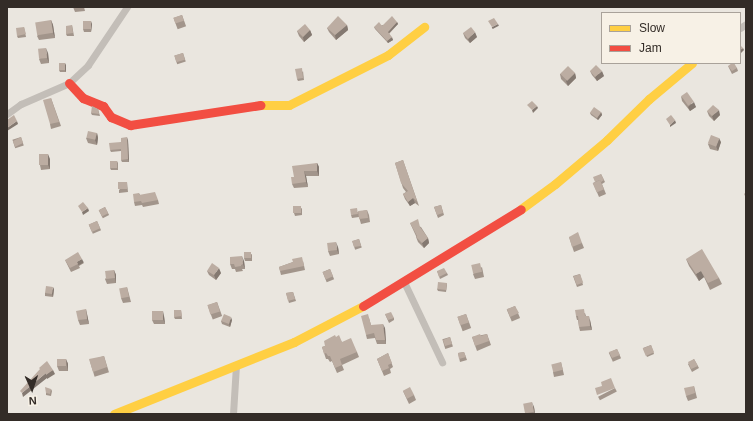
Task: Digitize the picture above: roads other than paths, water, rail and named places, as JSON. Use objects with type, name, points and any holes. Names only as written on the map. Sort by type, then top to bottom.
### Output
[{"type":"street","points":[[7,114],[21,104],[69,83],[88,65],[127,7]]},
{"type":"street","points":[[69,83],[83,98],[103,106],[111,117],[130,125],[252,105],[289,105],[388,55],[424,27]]},
{"type":"street","points":[[114,414],[294,342],[343,318],[404,282],[527,205],[555,184],[607,140],[665,85],[691,64]]},
{"type":"street","points":[[404,282],[442,362]]},
{"type":"street","points":[[233,414],[236,365]]}]
